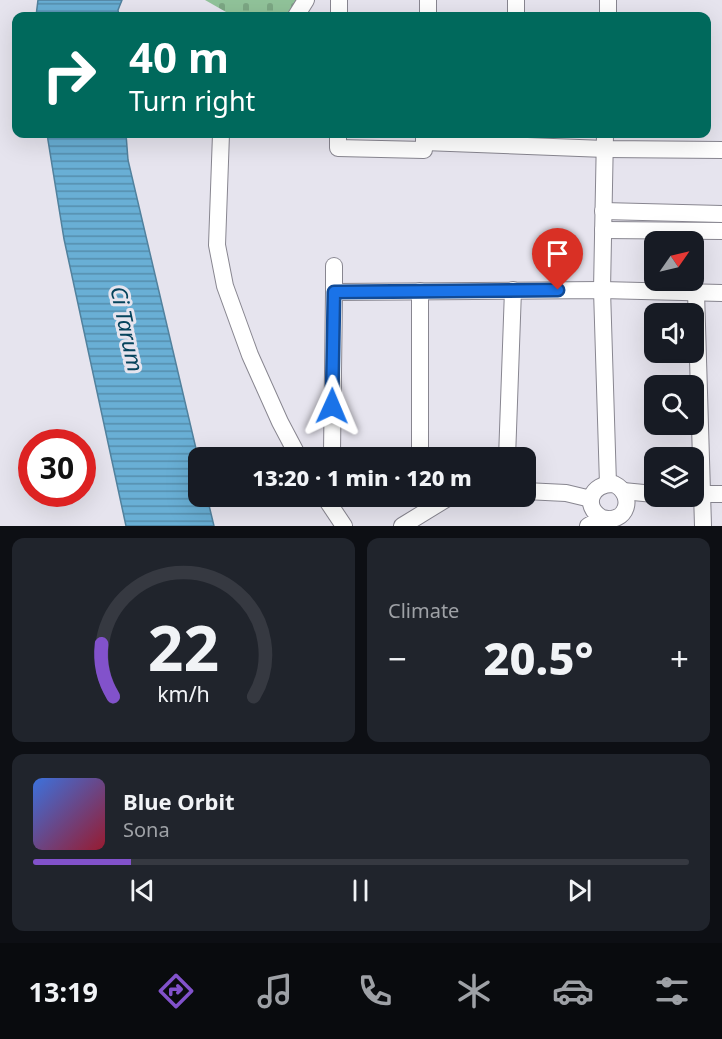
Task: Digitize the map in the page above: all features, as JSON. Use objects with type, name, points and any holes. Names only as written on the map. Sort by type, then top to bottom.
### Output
[{"type":"street","points":[[221,138],[216,245],[225,286],[250,355],[293,447]]},
{"type":"street","points":[[339,138],[338,148],[424,150],[424,138],[605,141],[722,150]]},
{"type":"street","points":[[605,141],[602,290],[608,484]]},
{"type":"street","points":[[603,211],[722,214]]},
{"type":"street","points":[[603,230],[722,231]]},
{"type":"street","points":[[332,447],[334,266]]},
{"type":"street","points":[[507,447],[513,290]]},
{"type":"street","points":[[334,292],[602,290],[722,293]]},
{"type":"street","points":[[420,291],[420,447]]},
{"type":"street","points":[[696,292],[697,447]]},
{"type":"street","points":[[614,484],[625,498],[623,513],[619,517],[595,522],[591,499],[602,485],[614,484]]},
{"type":"street","points":[[536,492],[566,493],[591,499]]},
{"type":"street","points":[[704,494],[722,495]]},
{"type":"street","points":[[625,498],[644,496]]},
{"type":"street","points":[[331,507],[344,526]]},
{"type":"street","points":[[402,526],[433,507]]},
{"type":"street","points":[[700,507],[704,526]]},
{"type":"green space","points":[[205,0],[301,0],[293,12],[226,12]]},
{"type":"water","points":[[38,0],[122,0],[118,12],[36,12]]},
{"type":"water","name":"Ci Tarum","points":[[48,138],[126,138],[128,160],[196,447],[188,447],[188,507],[209,507],[214,526],[126,526],[64,239]]},
{"type":"route","points":[[332,406],[334,292],[558,290]]}]
